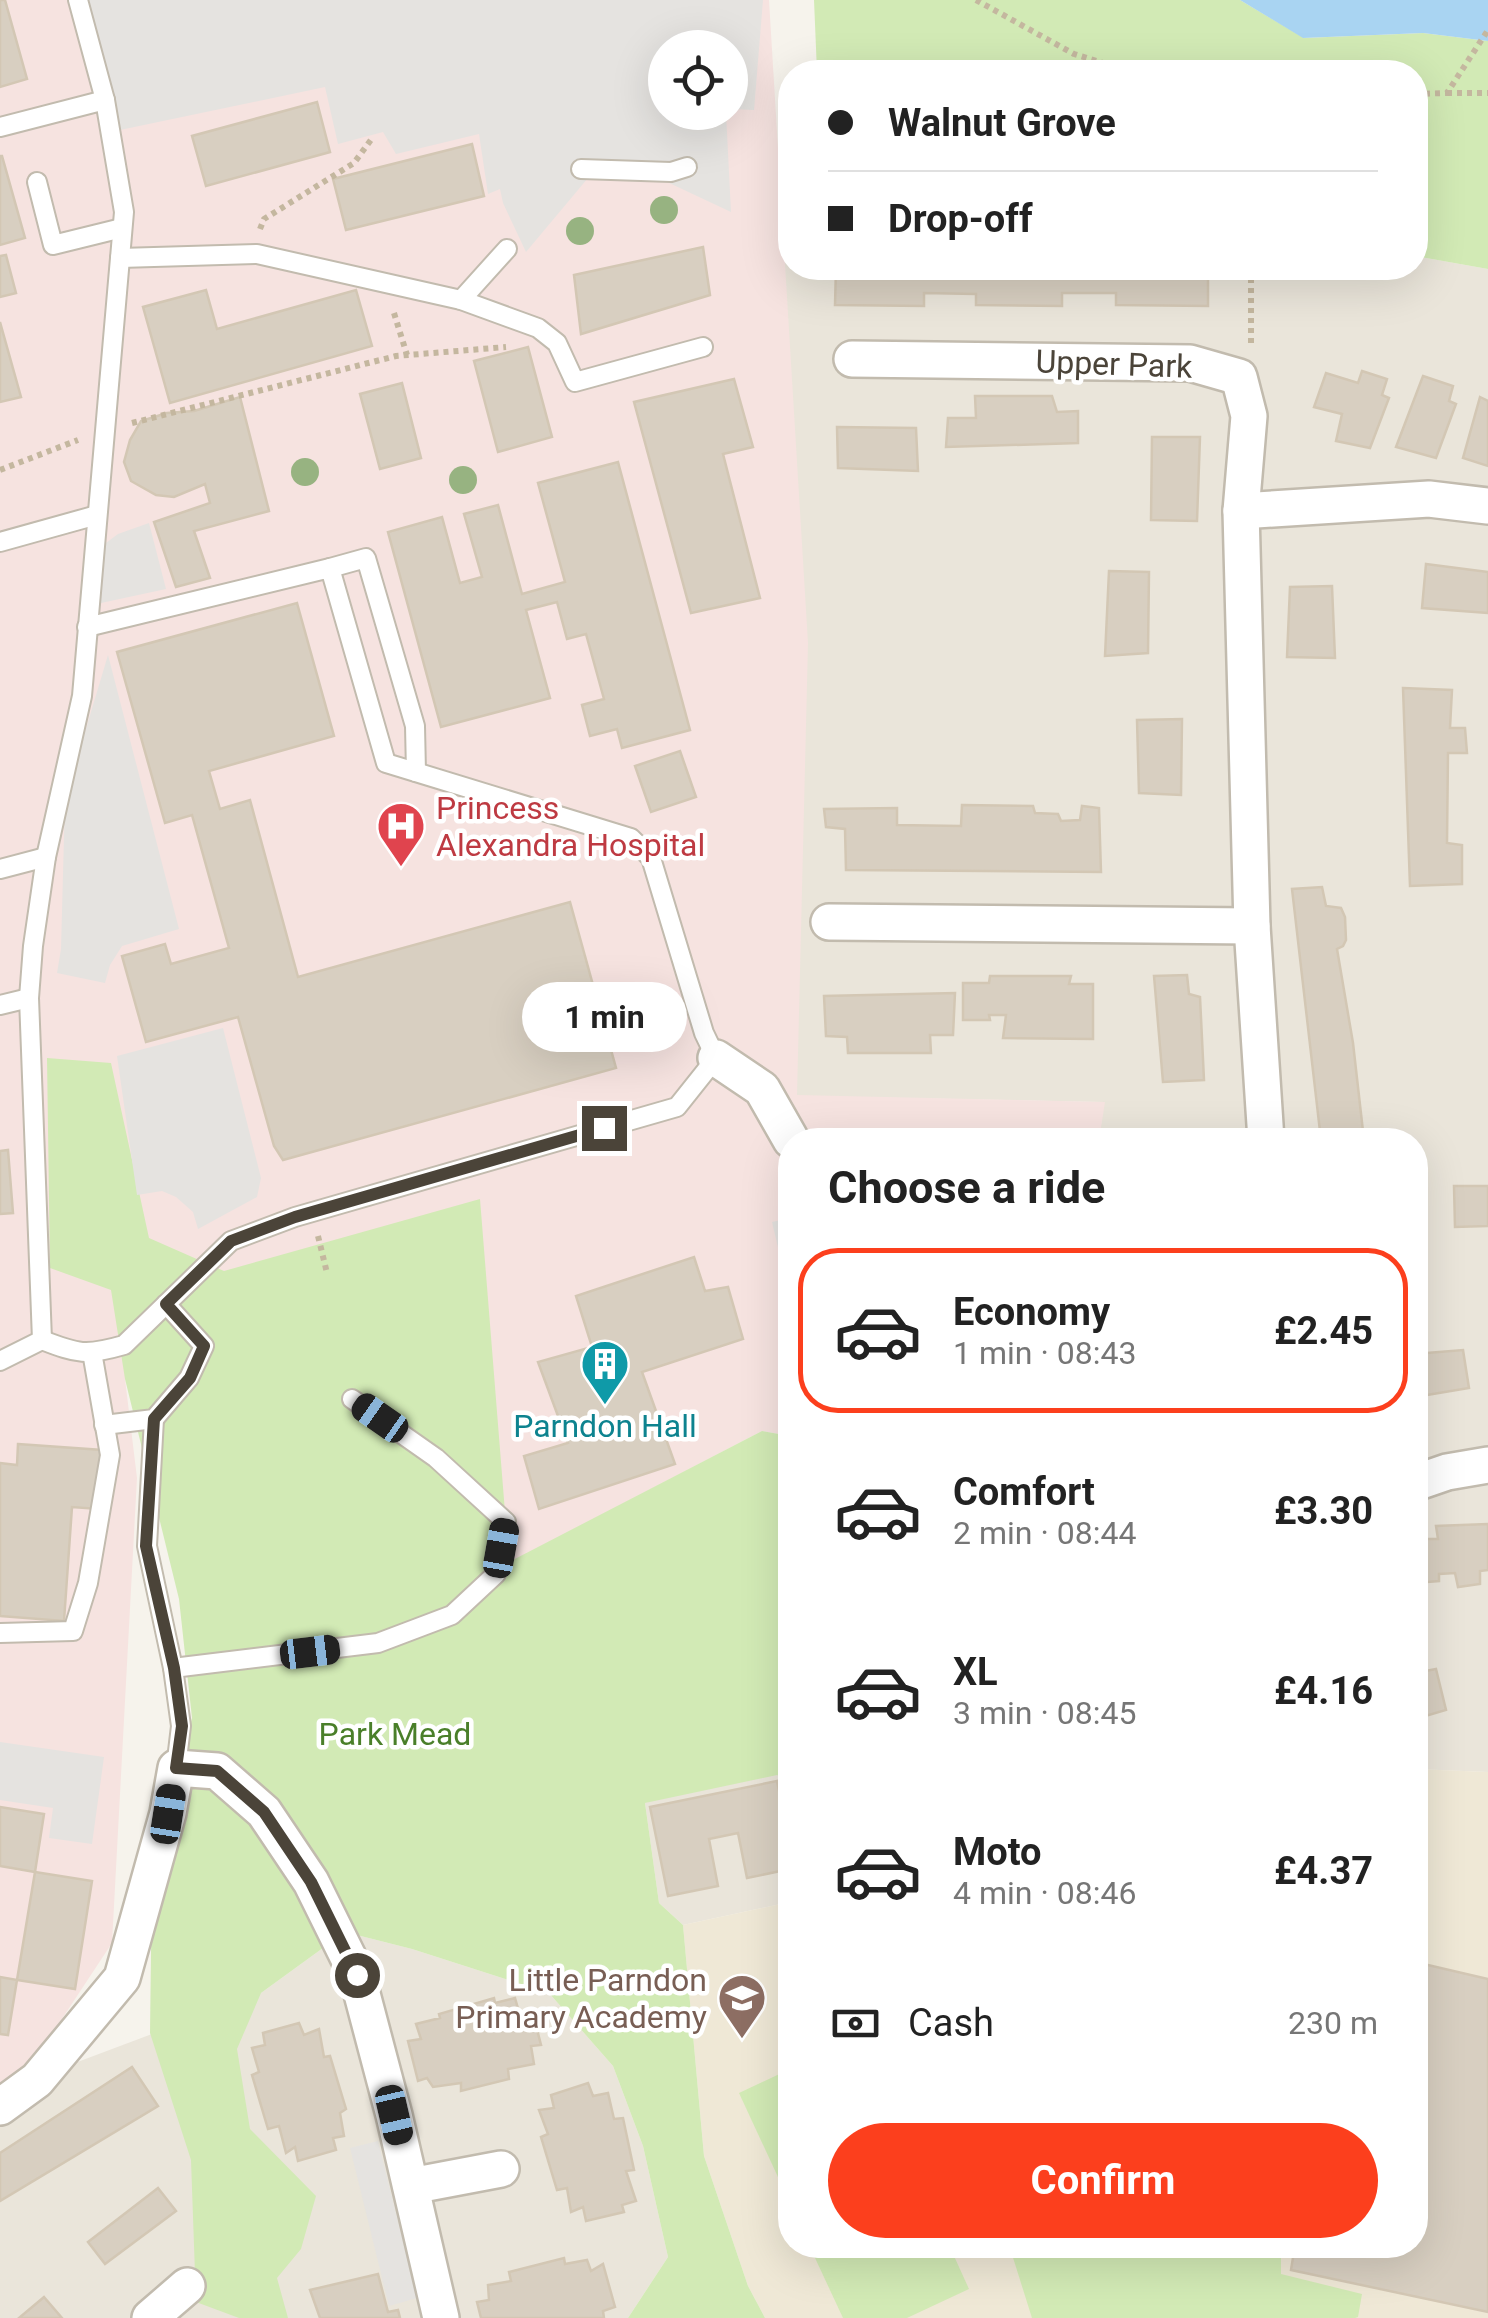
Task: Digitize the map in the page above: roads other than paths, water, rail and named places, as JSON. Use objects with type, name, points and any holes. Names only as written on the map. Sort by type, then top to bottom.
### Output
[{"type":"street","name":"Upper Park","points":[[852,359],[1190,362],[1239,377],[1249,416],[1241,511],[1252,926],[1265,1128]]},
{"type":"street","points":[[1241,511],[1429,499],[1488,506]]},
{"type":"street","points":[[829,922],[1252,926]]},
{"type":"street","points":[[716,1058],[762,1090],[784,1128]]},
{"type":"street","points":[[1428,1479],[1488,1465]]},
{"type":"street","points":[[0,2107],[37,2080],[122,1978],[168,1814],[176,1768],[217,1771],[264,1812],[311,1882],[357,1975],[441,2318]]},
{"type":"street","points":[[411,2186],[501,2169]]},
{"type":"street","points":[[150,2318],[186,2286]]},
{"type":"lane","points":[[42,1340],[29,998],[46,857],[82,696],[124,212],[105,100],[78,0]]},
{"type":"lane","points":[[0,127],[105,100]]},
{"type":"lane","points":[[581,169],[670,172],[687,168]]},
{"type":"lane","points":[[37,182],[53,245],[122,228]]},
{"type":"lane","points":[[461,300],[507,249]]},
{"type":"lane","points":[[120,258],[258,254],[461,300],[538,328],[557,343],[575,382],[704,346]]},
{"type":"lane","points":[[0,542],[97,515]]},
{"type":"lane","points":[[88,627],[366,558],[415,726],[416,772]]},
{"type":"lane","points":[[0,1362],[42,1340],[74,1352],[124,1345],[231,1241],[312,1212],[677,1107],[716,1058],[704,1033],[651,858],[631,838],[386,763],[330,568]]},
{"type":"lane","points":[[0,869],[46,857]]},
{"type":"lane","points":[[0,1005],[29,998]]},
{"type":"lane","points":[[166,1304],[204,1346],[190,1378],[154,1419],[146,1546],[174,1668],[182,1726],[176,1768]]},
{"type":"lane","points":[[0,1633],[73,1630],[88,1584],[110,1456],[92,1352]]},
{"type":"lane","points":[[174,1668],[378,1644],[452,1614],[496,1574],[506,1522],[436,1458],[352,1399]]},
{"type":"lane","points":[[104,1425],[154,1419]]},
{"type":"water","points":[[1240,0],[1488,0],[1488,41],[1423,33],[1303,38]]},
{"type":"place","name":"Princess Alexandra Hospital","points":[[401,868]]},
{"type":"place","name":"Parndon Hall","points":[[605,1406]]},
{"type":"place","name":"Little Parndon Primary Academy","points":[[742,2040]]},
{"type":"park label","name":"Park Mead","points":[[395,1734]]}]
